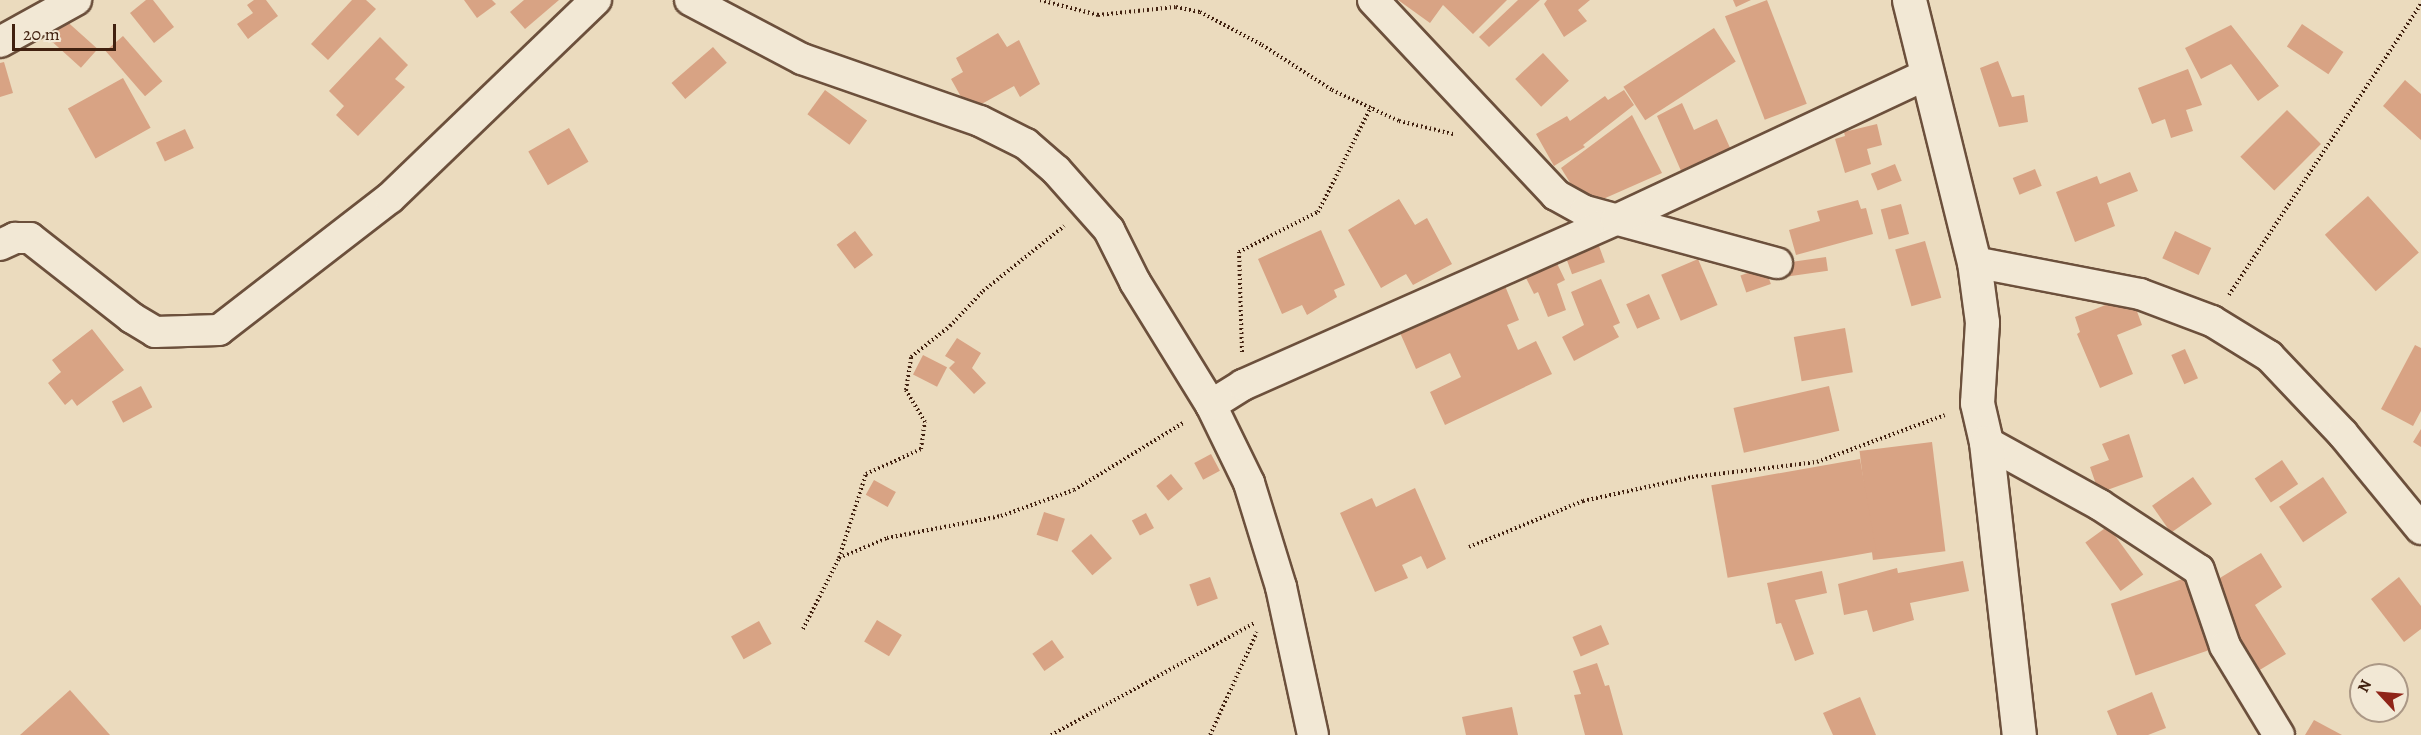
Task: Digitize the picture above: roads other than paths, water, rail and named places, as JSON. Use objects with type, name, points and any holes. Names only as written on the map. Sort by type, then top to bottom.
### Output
[{"type":"street","points":[[0,42],[75,0]]},
{"type":"street","points":[[0,245],[15,238],[30,238],[132,318],[155,332],[219,330],[390,198],[596,0]]},
{"type":"street","points":[[690,0],[802,59],[891,87],[1026,144],[1056,170],[1109,230],[1135,282],[1211,405],[1249,483],[1278,577],[1313,735]]},
{"type":"street","points":[[1373,0],[1556,195],[1585,211],[1777,263]]},
{"type":"street","points":[[1909,0],[1974,262],[1982,322],[1977,404],[1986,442],[2019,735]]},
{"type":"street","points":[[1211,405],[1243,385],[1616,220],[1927,74]]},
{"type":"street","points":[[1974,262],[2140,294],[2212,321],[2269,356],[2343,434],[2421,529]]},
{"type":"street","points":[[1986,442],[2100,505],[2199,570],[2225,646],[2279,735]]}]
